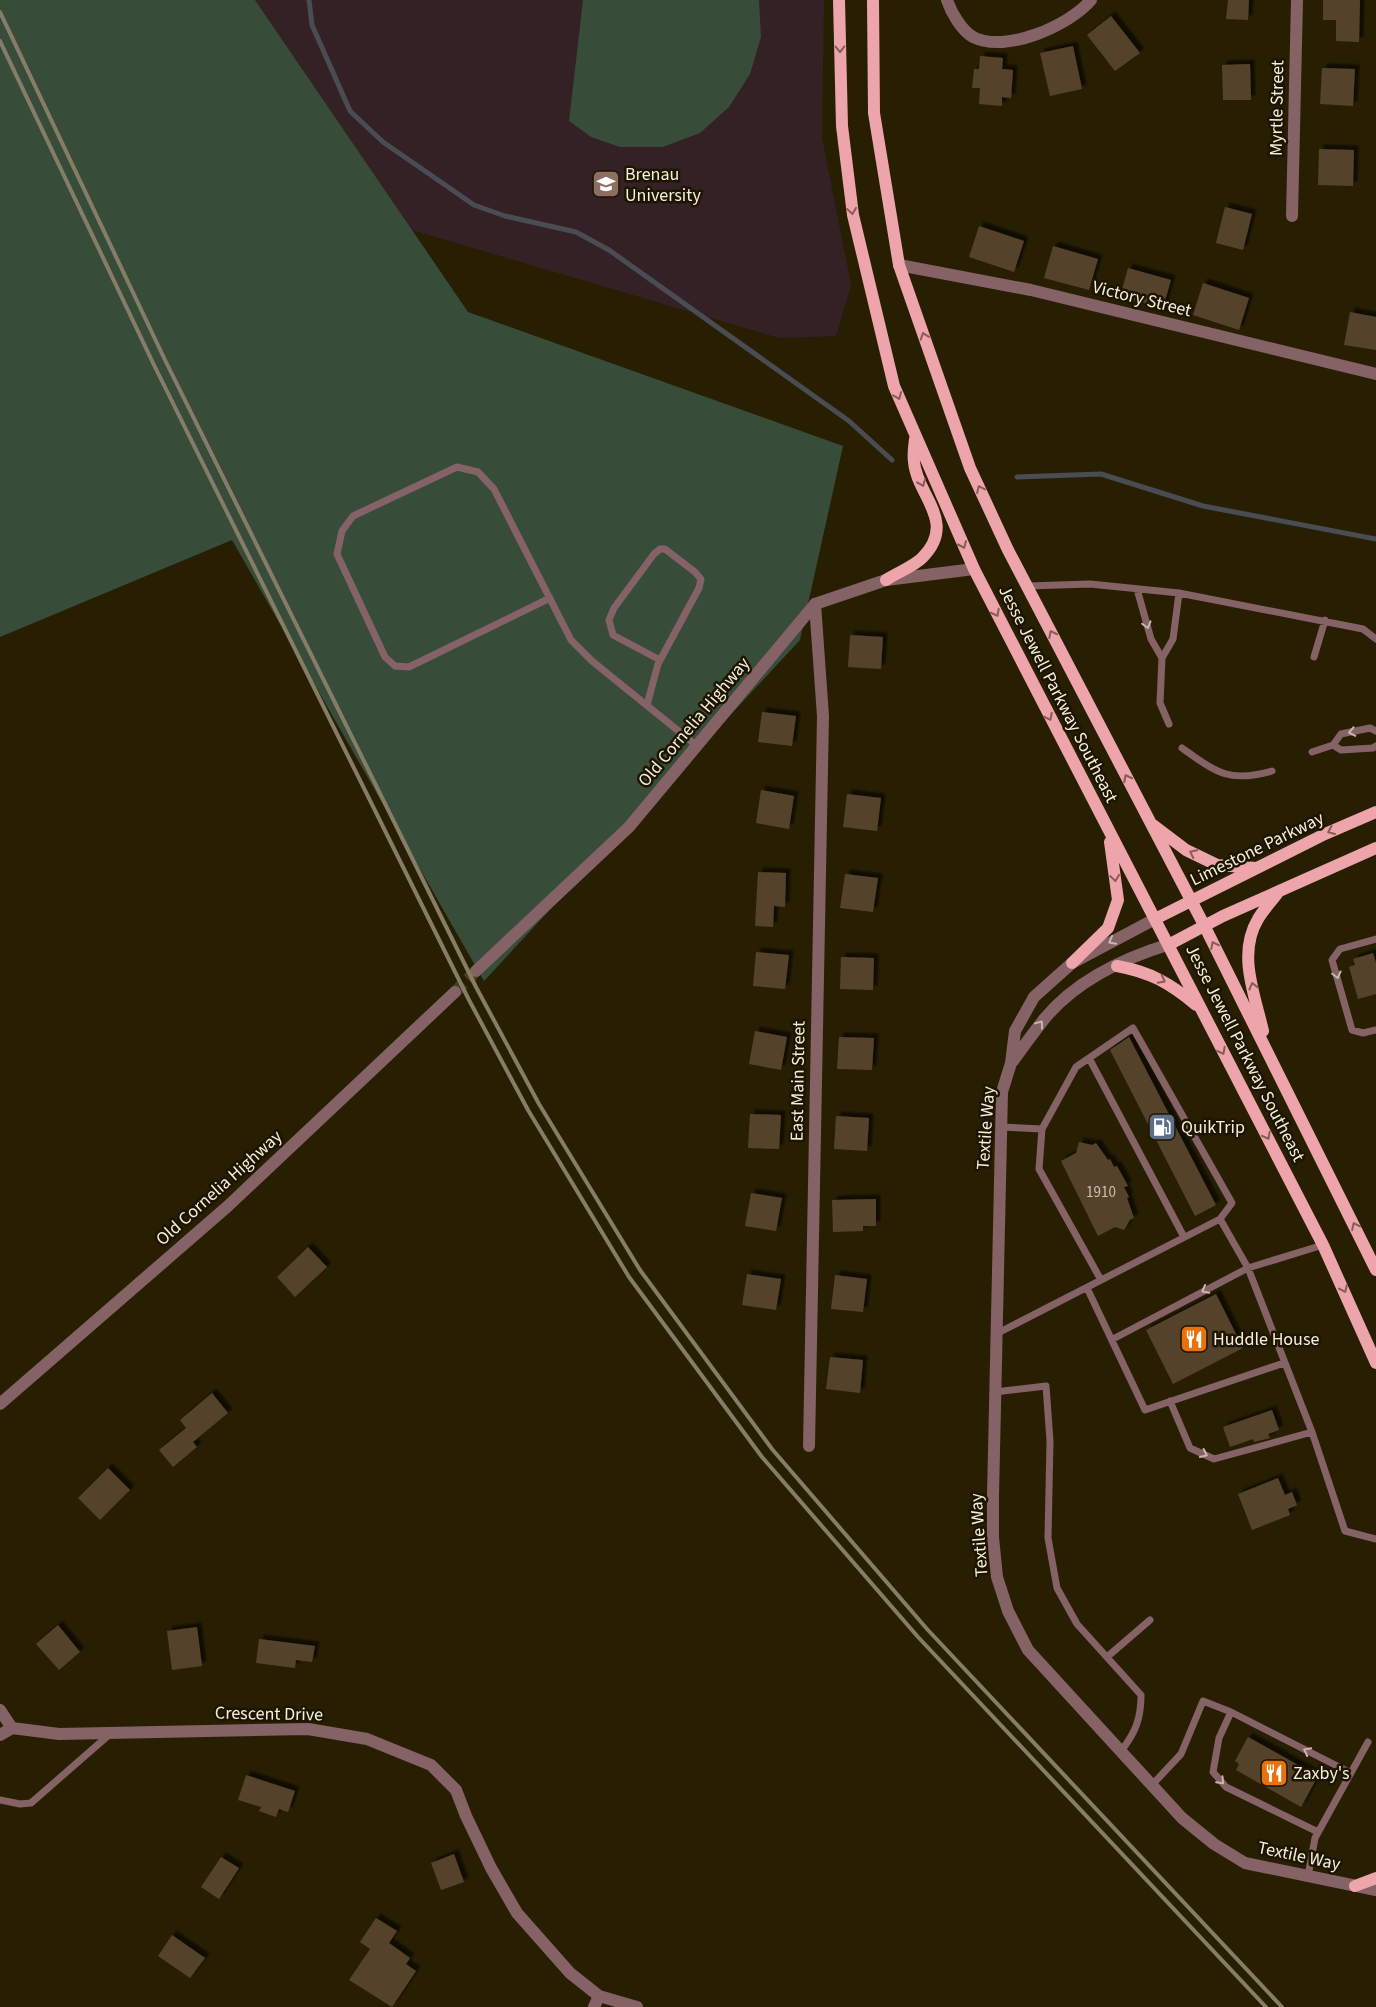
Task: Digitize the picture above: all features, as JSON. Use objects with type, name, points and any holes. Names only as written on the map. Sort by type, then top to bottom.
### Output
[{"type":"main road","name":"Jesse Jewell Parkway Southeast","points":[[839,0],[842,126],[853,215],[894,386],[974,570],[1108,830],[1170,944],[1200,1008],[1323,1244],[1376,1363]]},
{"type":"main road","name":"Jesse Jewell Parkway Southeast","points":[[872,0],[874,113],[899,265],[970,468],[1027,586],[1268,1051],[1376,1270]]},
{"type":"main road","points":[[886,580],[921,559],[932,543],[937,529],[936,519],[914,463],[915,436]]},
{"type":"main road","name":"Limestone Parkway","points":[[1155,918],[1325,834],[1376,812]]},
{"type":"main road","points":[[1149,822],[1186,850],[1217,865],[1256,868]]},
{"type":"main road","points":[[1072,963],[1108,928],[1118,900],[1108,830]]},
{"type":"main road","points":[[1170,944],[1204,925],[1376,848]]},
{"type":"main road","points":[[1268,1051],[1248,968],[1247,947],[1257,919],[1278,892]]},
{"type":"main road","points":[[1117,966],[1142,970],[1168,984],[1200,1008]]},
{"type":"main road","points":[[1355,1886],[1376,1878]]},
{"type":"street","points":[[947,0],[951,13],[972,36],[987,41],[1010,41],[1057,26],[1081,12],[1091,0]]},
{"type":"street","name":"Myrtle Street","points":[[1292,216],[1297,0]]},
{"type":"street","name":"Victory Street","points":[[899,265],[1031,290],[1376,374]]},
{"type":"street","points":[[815,604],[886,580],[974,570]]},
{"type":"street","name":"East Main Street","points":[[809,1446],[823,716],[815,604]]},
{"type":"street","name":"Old Cornelia Highway","points":[[476,971],[629,827],[815,604]]},
{"type":"street","name":"Textile Way","points":[[1155,918],[1072,963],[1034,997],[1016,1031],[1011,1063],[1002,1092],[993,1537],[997,1577],[1008,1612],[1028,1650],[1182,1818],[1214,1844],[1245,1862],[1376,1890]]},
{"type":"street","name":"Textile Way","points":[[1011,1063],[1046,1016],[1086,981],[1148,951],[1170,944]]},
{"type":"street","name":"Old Cornelia Highway","points":[[0,1404],[228,1206],[455,992]]},
{"type":"street","points":[[0,1710],[12,1728],[0,1735]]},
{"type":"street","name":"Crescent Drive","points":[[12,1728],[59,1734],[308,1729],[367,1739],[431,1765],[456,1790],[470,1825],[517,1913],[596,2001],[637,2007]]},
{"type":"lane","points":[[550,598],[409,667],[395,666],[384,657],[337,554],[342,531],[353,516],[457,467],[478,472],[494,489],[550,598],[571,640],[592,661],[697,746]]},
{"type":"lane","points":[[647,705],[660,660],[699,588],[700,579],[695,572],[665,548],[660,549],[654,554],[614,608],[609,620],[613,635],[660,660]]},
{"type":"lane","points":[[1027,586],[1090,584],[1179,592],[1363,629],[1376,639]]},
{"type":"lane","points":[[1138,589],[1151,639],[1162,658]]},
{"type":"lane","points":[[1170,724],[1160,703],[1162,658],[1173,638],[1179,592]]},
{"type":"lane","points":[[1314,657],[1325,620]]},
{"type":"lane","points":[[1312,752],[1333,745],[1341,734],[1370,728],[1376,730]]},
{"type":"lane","points":[[1333,745],[1341,750],[1373,748],[1376,746]]},
{"type":"lane","points":[[1182,748],[1214,771],[1247,778],[1272,771]]},
{"type":"lane","points":[[1376,939],[1340,949],[1332,960],[1352,1030],[1363,1033],[1376,1030]]},
{"type":"lane","points":[[996,1334],[1220,1219],[1232,1203],[1133,1028],[1076,1067],[1042,1129],[1039,1169],[1101,1280]]},
{"type":"lane","points":[[1089,1058],[1184,1237]]},
{"type":"lane","points":[[1001,1126],[1042,1129]]},
{"type":"lane","points":[[1220,1219],[1248,1268],[1312,1432],[1345,1531],[1376,1539]]},
{"type":"lane","points":[[1113,1339],[1248,1268],[1323,1244]]},
{"type":"lane","points":[[1087,1288],[1113,1339],[1145,1410],[1284,1363]]},
{"type":"lane","points":[[995,1392],[1046,1386],[1050,1441],[1048,1538],[1057,1588],[1077,1624],[1141,1695],[1141,1715],[1130,1740],[1121,1751]]},
{"type":"lane","points":[[1170,1401],[1190,1448],[1214,1459],[1312,1432]]},
{"type":"lane","points":[[1107,1657],[1150,1620]]},
{"type":"lane","points":[[1152,1784],[1181,1754],[1203,1700],[1231,1712],[1351,1773]]},
{"type":"lane","points":[[1231,1712],[1219,1738],[1212,1772],[1226,1787],[1318,1832]]},
{"type":"lane","points":[[0,1800],[20,1804],[31,1803],[112,1732]]},
{"type":"lane","points":[[1308,1876],[1315,1838],[1368,1742]]},
{"type":"shaded area","name":"Brenau University","points":[[255,0],[824,0],[822,138],[851,285],[836,336],[779,338],[412,230]]},
{"type":"green space","points":[[0,0],[255,0],[468,312],[843,446],[800,640],[484,981],[232,540],[0,637]]},
{"type":"green space","points":[[583,0],[759,0],[761,37],[750,74],[729,107],[700,133],[663,147],[620,147],[591,137],[569,121]]},
{"type":"building","points":[[1228,0],[1249,0],[1248,20],[1226,19]]},
{"type":"building","points":[[1323,0],[1360,0],[1359,42],[1336,41],[1336,20],[1323,20]]},
{"type":"building","points":[[1111,16],[1140,53],[1115,71],[1087,35]]},
{"type":"building","points":[[1073,46],[1082,89],[1050,96],[1040,53]]},
{"type":"building","points":[[980,56],[1003,58],[1002,69],[1013,70],[1011,98],[1002,97],[1002,106],[979,104],[980,88],[972,88],[974,69],[979,69]]},
{"type":"building","points":[[1250,64],[1251,100],[1223,100],[1222,65]]},
{"type":"building","points":[[1322,68],[1355,69],[1353,106],[1320,104]]},
{"type":"building","points":[[1319,149],[1354,150],[1353,186],[1318,185]]},
{"type":"building","points":[[1225,207],[1252,214],[1243,250],[1216,243]]},
{"type":"building","points":[[979,226],[1024,241],[1014,272],[969,257]]},
{"type":"building","points":[[1053,246],[1098,259],[1089,290],[1044,278]]},
{"type":"building","points":[[1128,268],[1171,280],[1163,308],[1120,297]]},
{"type":"building","points":[[1203,283],[1249,298],[1239,330],[1193,315]]},
{"type":"building","points":[[1350,312],[1376,317],[1376,350],[1344,345]]},
{"type":"building","points":[[850,635],[883,637],[881,669],[848,667]]},
{"type":"building","points":[[762,712],[796,716],[792,746],[758,742]]},
{"type":"building","points":[[761,790],[794,796],[789,829],[756,823]]},
{"type":"building","points":[[847,794],[881,798],[877,831],[843,827]]},
{"type":"building","points":[[758,872],[786,873],[785,907],[774,906],[773,927],[755,926]]},
{"type":"building","points":[[845,874],[878,878],[873,912],[840,908]]},
{"type":"building","points":[[756,952],[789,955],[785,989],[753,986]]},
{"type":"building","points":[[1373,953],[1376,963],[1376,994],[1358,999],[1349,967],[1355,965],[1353,959]]},
{"type":"building","points":[[841,957],[874,958],[873,990],[840,989]]},
{"type":"building","points":[[755,1031],[787,1037],[781,1070],[749,1064]]},
{"type":"building","points":[[839,1037],[874,1038],[872,1070],[837,1069]]},
{"type":"building","name":"QuikTrip","points":[[1129,1037],[1216,1205],[1195,1216],[1110,1050]]},
{"type":"building","points":[[750,1114],[781,1115],[779,1149],[748,1148]]},
{"type":"building","points":[[836,1116],[869,1118],[867,1151],[834,1149]]},
{"type":"building","points":[[1079,1142],[1092,1145],[1096,1143],[1108,1160],[1110,1159],[1114,1167],[1117,1166],[1128,1186],[1124,1187],[1129,1197],[1127,1198],[1134,1218],[1130,1220],[1124,1230],[1115,1227],[1098,1236],[1061,1161],[1076,1153]]},
{"type":"building","points":[[751,1193],[782,1198],[776,1231],[745,1226]]},
{"type":"building","points":[[876,1199],[876,1226],[863,1226],[863,1231],[833,1232],[832,1200]]},
{"type":"building","points":[[308,1247],[327,1267],[295,1297],[277,1277]]},
{"type":"building","points":[[747,1274],[781,1279],[776,1310],[742,1305]]},
{"type":"building","points":[[835,1275],[867,1279],[863,1312],[831,1309]]},
{"type":"building","name":"Huddle House","points":[[1216,1294],[1243,1348],[1173,1384],[1146,1330]]},
{"type":"building","points":[[830,1357],[863,1360],[860,1393],[826,1389]]},
{"type":"building","points":[[212,1393],[228,1413],[193,1442],[197,1447],[173,1467],[159,1450],[186,1428],[180,1420]]},
{"type":"building","points":[[1272,1410],[1279,1430],[1268,1434],[1270,1438],[1254,1442],[1253,1439],[1230,1447],[1223,1427]]},
{"type":"building","points":[[108,1468],[130,1490],[100,1520],[78,1498]]},
{"type":"building","points":[[1278,1478],[1285,1495],[1292,1492],[1297,1505],[1288,1509],[1290,1515],[1252,1530],[1238,1494]]},
{"type":"building","points":[[58,1625],[80,1652],[59,1670],[36,1644]]},
{"type":"building","points":[[197,1627],[202,1666],[172,1670],[167,1631]]},
{"type":"building","points":[[259,1639],[315,1646],[312,1662],[296,1660],[295,1668],[256,1663]]},
{"type":"building","points":[[1248,1737],[1318,1776],[1301,1807],[1236,1770],[1239,1764],[1235,1761]]},
{"type":"building","points":[[246,1775],[295,1791],[288,1812],[279,1809],[276,1817],[259,1811],[261,1807],[238,1800]]},
{"type":"building","points":[[454,1854],[464,1882],[441,1890],[431,1863]]},
{"type":"building","points":[[221,1857],[239,1868],[219,1899],[201,1887]]},
{"type":"building","points":[[376,1918],[397,1931],[389,1943],[410,1958],[406,1964],[416,1971],[392,2007],[349,1980],[370,1949],[360,1942]]},
{"type":"building","points":[[172,1935],[205,1958],[190,1978],[158,1956]]},
{"type":"waterway","points":[[309,0],[312,25],[350,111],[383,142],[474,205],[505,216],[576,232],[609,250],[849,421],[892,460]]},
{"type":"waterway","points":[[1017,477],[1101,474],[1203,506],[1376,539]]},
{"type":"tunnel","points":[[455,992],[476,971]]},
{"type":"railway","points":[[0,12],[165,360],[476,987],[539,1104],[640,1270],[772,1449],[927,1629],[1282,2007]]},
{"type":"railway","points":[[0,41],[154,365],[469,1000],[528,1110],[629,1277],[762,1457],[918,1637],[1266,2007]]},
{"type":"place","name":"Brenau University","points":[[606,184]]},
{"type":"place","name":"QuikTrip","points":[[1162,1127]]},
{"type":"place","name":"Huddle House","points":[[1194,1339]]},
{"type":"place","name":"Zaxby's","points":[[1274,1773]]}]
